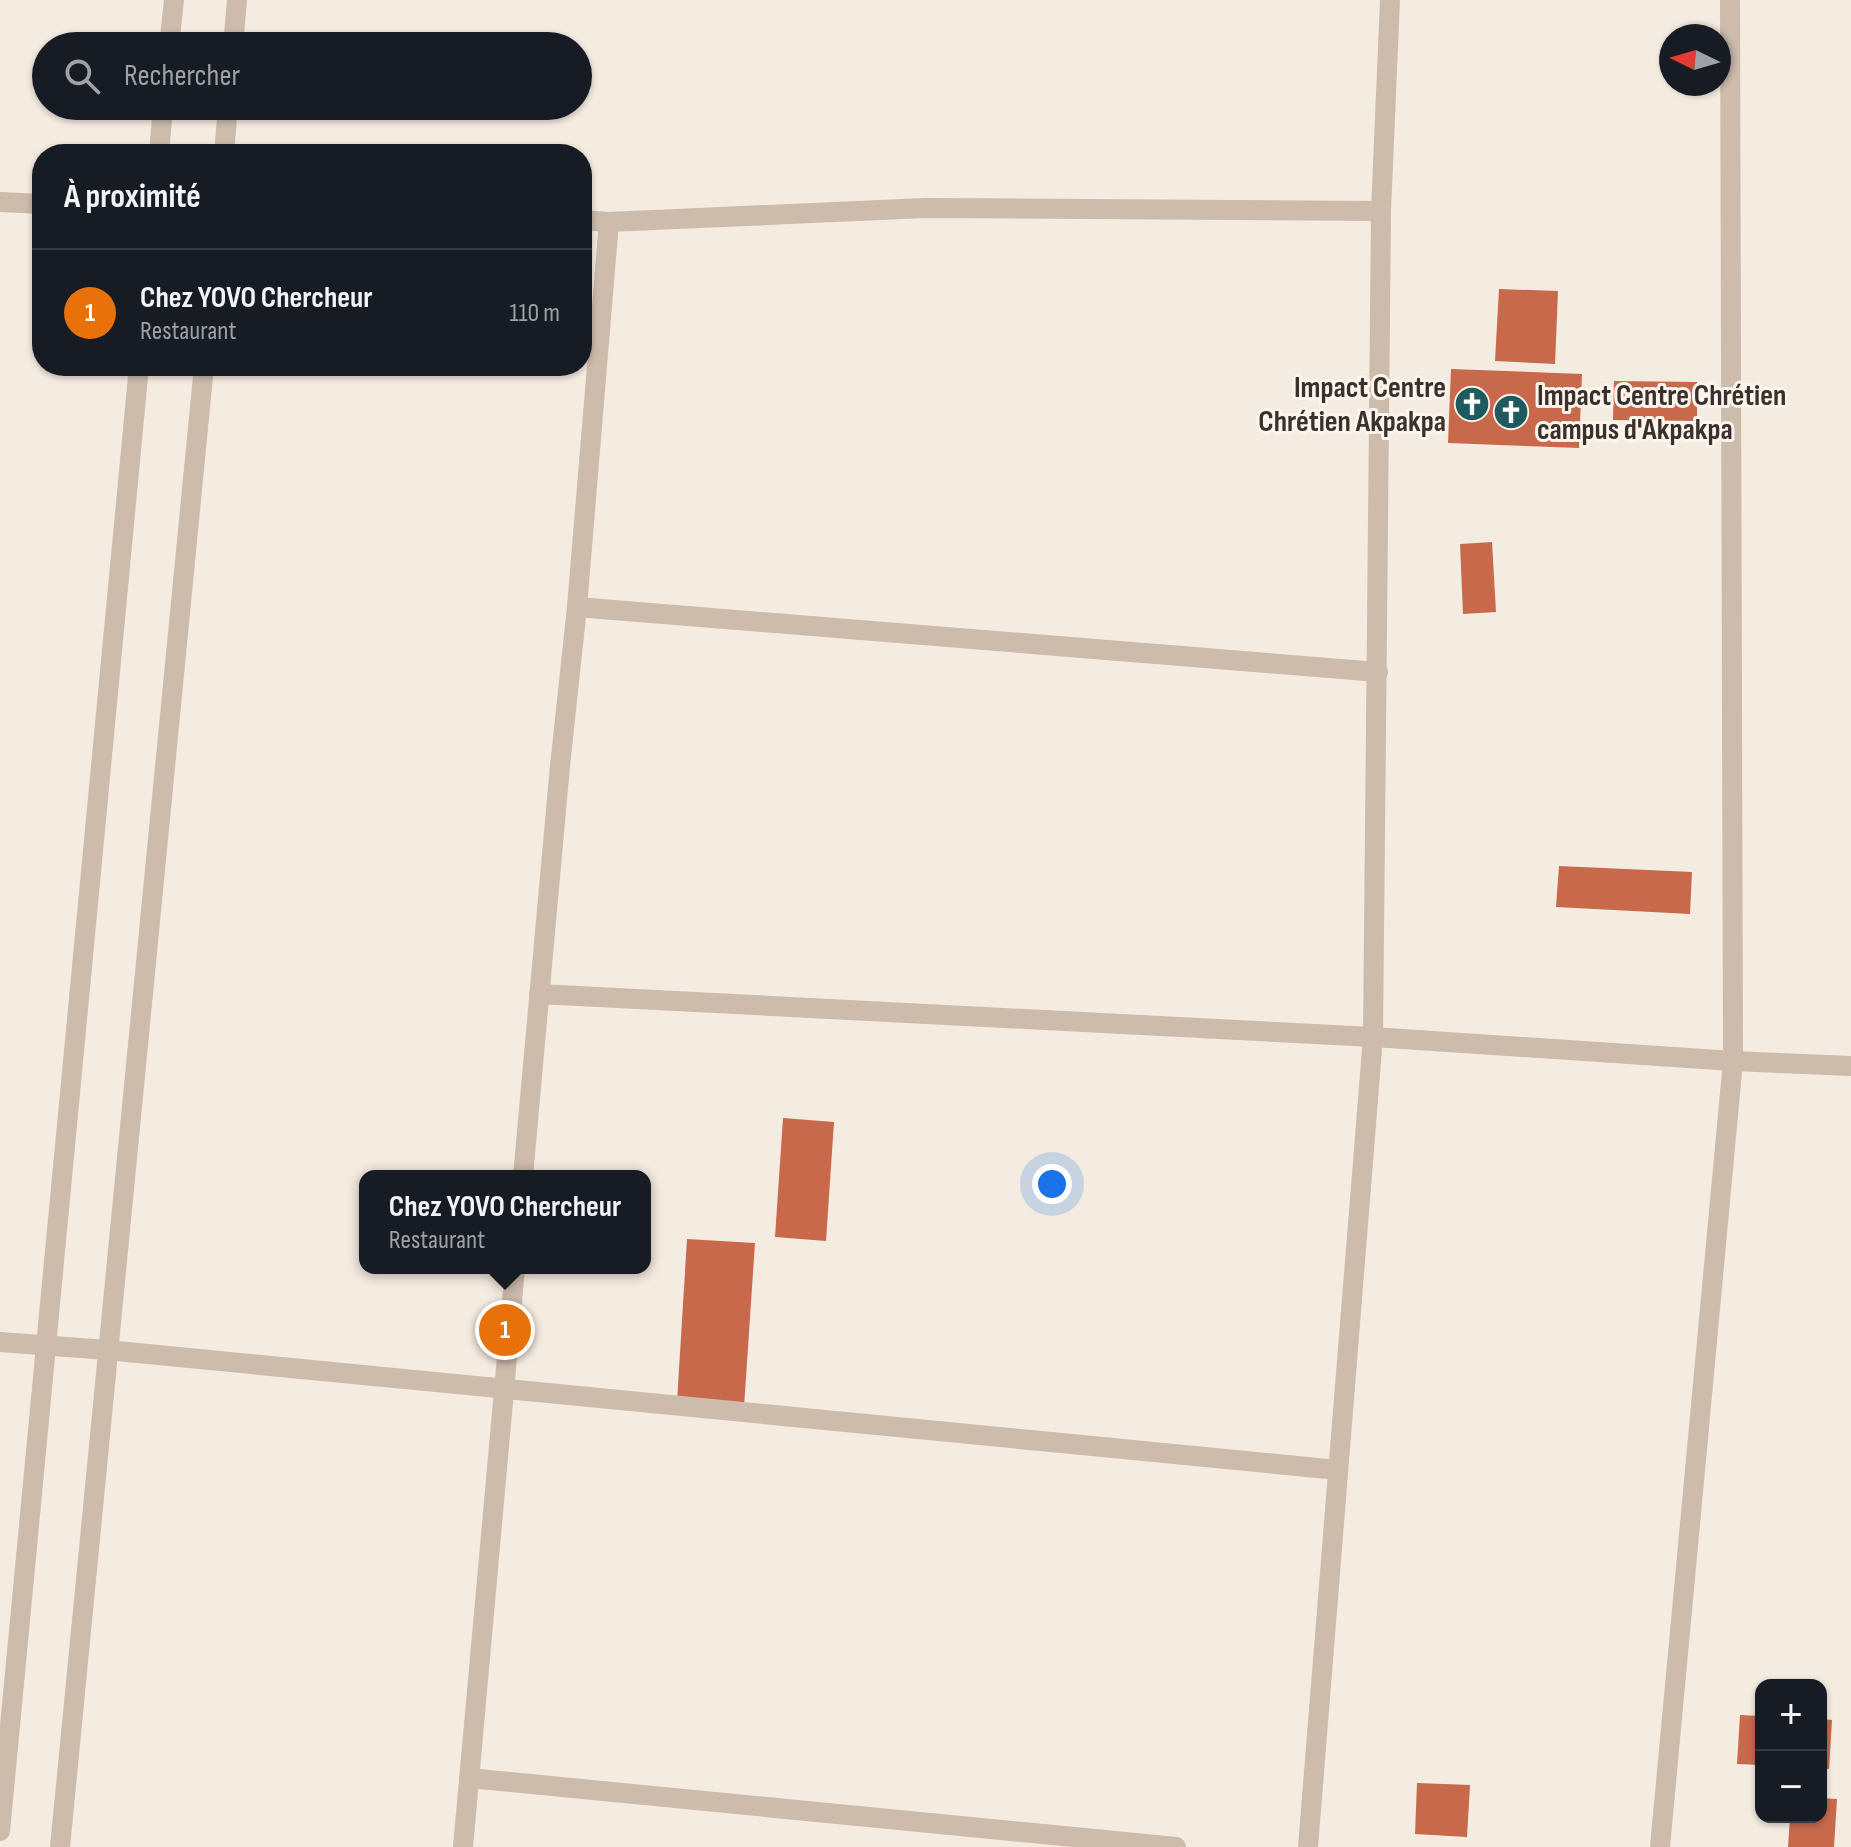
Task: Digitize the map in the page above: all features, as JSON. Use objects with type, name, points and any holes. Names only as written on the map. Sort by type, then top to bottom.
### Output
[{"type":"street","points":[[171,32],[174,0]]},
{"type":"street","points":[[234,32],[237,0]]},
{"type":"street","points":[[1308,1847],[1373,1037],[1381,211],[1390,0]]},
{"type":"street","points":[[1660,1847],[1733,1061],[1730,0]]},
{"type":"street","points":[[160,144],[162,120]]},
{"type":"street","points":[[225,144],[227,120]]},
{"type":"street","points":[[0,202],[32,204]]},
{"type":"street","points":[[592,221],[925,208],[1381,211]]},
{"type":"street","points":[[524,1170],[577,607],[609,222]]},
{"type":"street","points":[[0,1831],[138,376]]},
{"type":"street","points":[[60,1847],[203,376]]},
{"type":"street","points":[[577,607],[1378,672]]},
{"type":"street","points":[[539,994],[1373,1037],[1851,1066]]},
{"type":"street","points":[[463,1847],[514,1274]]},
{"type":"street","points":[[0,1342],[1338,1470]]},
{"type":"street","points":[[469,1778],[1176,1847]]},
{"type":"building","points":[[1499,289],[1558,291],[1555,364],[1495,361]]},
{"type":"building","points":[[1451,369],[1582,374],[1579,448],[1448,443]]},
{"type":"building","points":[[1614,381],[1697,382],[1697,421],[1613,420]]},
{"type":"building","points":[[1492,542],[1496,612],[1463,614],[1460,544]]},
{"type":"building","points":[[1559,866],[1692,872],[1690,914],[1556,907]]},
{"type":"building","points":[[783,1118],[834,1122],[826,1241],[775,1237]]},
{"type":"building","points":[[687,1239],[755,1243],[744,1407],[677,1402]]},
{"type":"building","points":[[1740,1715],[1755,1716],[1755,1765],[1737,1764]]},
{"type":"building","points":[[1827,1720],[1832,1720],[1827,1769]]},
{"type":"building","points":[[1417,1783],[1470,1785],[1467,1837],[1415,1834]]},
{"type":"building","points":[[1827,1798],[1837,1799],[1834,1847],[1788,1847],[1790,1823],[1827,1823]]},
{"type":"place","name":"Impact Centre Chrétien Akpakpa","points":[[1472,404]]},
{"type":"place","name":"Impact Centre Chrétien campus d'Akpakpa","points":[[1511,412]]},
{"type":"place","name":"Chez YOVO Chercheur","points":[[505,1330]]}]
